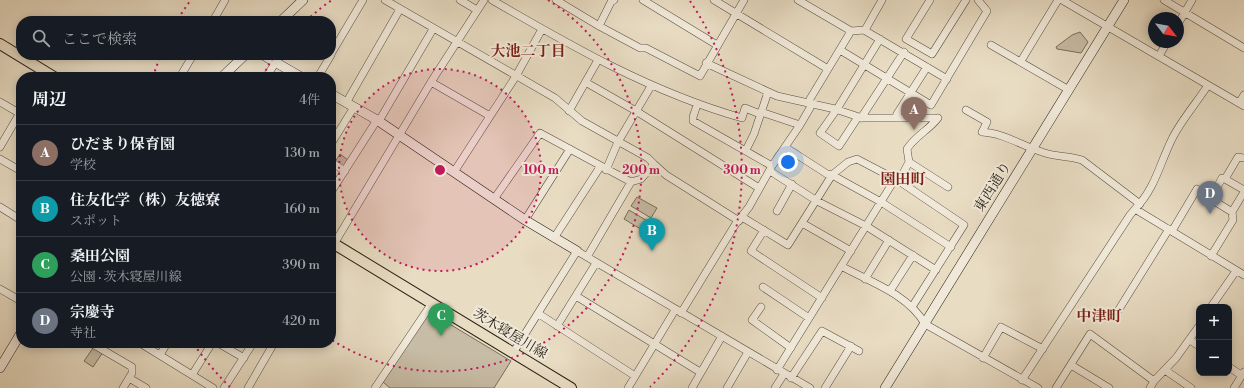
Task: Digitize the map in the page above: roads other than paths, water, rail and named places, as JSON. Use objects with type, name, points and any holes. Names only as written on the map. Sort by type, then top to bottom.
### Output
[{"type":"main road","points":[[0,44],[16,55]]},
{"type":"main road","points":[[23,60],[41,72]]},
{"type":"main road","name":"茨木寝屋川線","points":[[336,247],[432,303],[571,388]]},
{"type":"street","points":[[216,16],[225,0]]},
{"type":"street","points":[[286,16],[303,0]]},
{"type":"street","points":[[336,46],[363,0]]},
{"type":"street","points":[[385,0],[457,43],[555,98],[582,121],[648,158],[666,175],[740,219],[764,230],[788,245],[832,175],[848,162],[857,158],[897,180],[964,225],[912,307]]},
{"type":"street","points":[[460,0],[477,10]]},
{"type":"street","points":[[336,239],[400,135],[430,82],[484,0]]},
{"type":"street","points":[[492,0],[598,60],[651,86],[697,105],[742,118],[745,108],[800,125]]},
{"type":"street","points":[[556,0],[599,26],[640,48],[646,48],[700,76],[706,63],[744,0]]},
{"type":"street","points":[[643,0],[717,45]]},
{"type":"street","points":[[714,0],[828,69]]},
{"type":"street","points":[[798,0],[851,31],[864,30],[904,52],[947,79]]},
{"type":"street","points":[[864,30],[882,0]]},
{"type":"street","points":[[930,0],[906,38],[932,54],[966,0]]},
{"type":"street","points":[[840,50],[931,105],[987,11],[978,0]]},
{"type":"street","points":[[1021,61],[1058,0]]},
{"type":"street","points":[[1062,0],[1242,104],[1244,95]]},
{"type":"street","name":"東西通り","points":[[886,388],[1124,0]]},
{"type":"street","points":[[1164,0],[1182,12]]},
{"type":"street","points":[[1192,0],[1184,13],[1244,48]]},
{"type":"street","points":[[599,26],[610,1]]},
{"type":"street","points":[[336,134],[400,9]]},
{"type":"street","points":[[336,184],[378,121],[433,29]]},
{"type":"street","points":[[454,172],[516,76],[542,29]]},
{"type":"street","points":[[628,388],[655,345],[740,219],[800,125],[810,108],[810,99],[851,31]]},
{"type":"street","points":[[880,39],[820,134],[840,146],[888,79],[904,52]]},
{"type":"street","points":[[991,45],[1069,90]]},
{"type":"street","points":[[1159,56],[1164,48]]},
{"type":"street","points":[[183,72],[190,60]]},
{"type":"street","points":[[227,72],[240,60]]},
{"type":"street","points":[[272,60],[291,72]]},
{"type":"street","points":[[321,72],[328,60]]},
{"type":"street","points":[[569,111],[587,83],[598,60]]},
{"type":"street","points":[[269,72],[276,62]]},
{"type":"street","points":[[706,63],[768,92],[810,104],[837,109],[860,117],[937,118],[932,127],[911,143],[907,149],[909,162],[881,202],[777,370]]},
{"type":"street","points":[[897,114],[928,67]]},
{"type":"street","points":[[430,82],[490,116]]},
{"type":"street","points":[[587,83],[636,110],[760,188]]},
{"type":"street","points":[[1022,380],[1130,215],[1152,186],[1172,139],[1208,85]]},
{"type":"street","points":[[554,238],[603,168],[651,86]]},
{"type":"street","points":[[746,150],[768,92]]},
{"type":"street","points":[[336,97],[400,135],[554,238],[810,388]]},
{"type":"street","points":[[0,102],[16,110]]},
{"type":"street","points":[[697,105],[693,121],[746,150],[817,201],[866,226],[936,270]]},
{"type":"street","points":[[966,110],[988,122],[982,132],[1017,142],[1046,154],[1072,157],[1082,160],[1170,230],[1244,275]]},
{"type":"street","points":[[0,147],[16,119]]},
{"type":"street","points":[[494,198],[540,132],[603,168],[631,182]]},
{"type":"street","points":[[785,147],[816,168],[832,175],[881,202],[951,247]]},
{"type":"street","points":[[525,220],[570,149]]},
{"type":"street","points":[[1212,197],[1222,178],[1225,179],[1238,156],[1244,158]]},
{"type":"street","points":[[0,158],[16,168]]},
{"type":"street","points":[[909,162],[948,187]]},
{"type":"street","points":[[587,257],[631,182],[641,179],[654,164]]},
{"type":"street","points":[[336,165],[345,171]]},
{"type":"street","points":[[1211,256],[1233,220],[1232,212],[1244,191],[1225,179]]},
{"type":"street","points":[[776,211],[792,184]]},
{"type":"street","points":[[1116,314],[1197,189],[1212,197],[1211,199],[1232,212]]},
{"type":"street","points":[[0,207],[16,217]]},
{"type":"street","points":[[802,223],[851,251]]},
{"type":"street","points":[[764,230],[751,251],[822,298]]},
{"type":"street","points":[[865,279],[889,240]]},
{"type":"street","points":[[513,352],[539,314],[577,251]]},
{"type":"street","points":[[890,291],[913,255]]},
{"type":"street","points":[[557,326],[596,263]]},
{"type":"street","points":[[841,266],[890,291],[912,307],[925,324],[1038,388]]},
{"type":"street","points":[[1213,304],[1236,271]]},
{"type":"street","points":[[763,287],[809,318]]},
{"type":"street","points":[[0,289],[16,298]]},
{"type":"street","points":[[576,296],[700,372]]},
{"type":"street","points":[[379,387],[432,303]]},
{"type":"street","points":[[761,307],[752,320],[791,348]]},
{"type":"street","points":[[539,314],[635,376]]},
{"type":"street","points":[[983,358],[1001,327],[1043,349]]},
{"type":"street","points":[[791,378],[822,331],[859,351]]},
{"type":"street","points":[[1150,388],[1154,381],[1190,340],[1196,331]]},
{"type":"street","points":[[1056,388],[1090,334],[1154,381]]},
{"type":"street","points":[[692,388],[722,336]]},
{"type":"street","points":[[1190,340],[1196,344]]},
{"type":"street","points":[[0,368],[16,342]]},
{"type":"street","points":[[825,388],[851,346]]},
{"type":"street","points":[[100,348],[132,367],[132,373],[123,388]]},
{"type":"street","points":[[148,348],[213,388]]},
{"type":"street","points":[[160,355],[165,348]]},
{"type":"street","points":[[192,375],[209,348]]},
{"type":"street","points":[[227,348],[244,358]]},
{"type":"street","points":[[224,388],[250,348]]},
{"type":"street","points":[[248,388],[271,348]]},
{"type":"street","points":[[727,388],[748,352]]},
{"type":"street","points":[[1071,365],[1109,388]]},
{"type":"street","points":[[1232,369],[1242,374],[1234,388]]},
{"type":"street","points":[[1164,370],[1190,388]]},
{"type":"street","points":[[775,388],[784,374]]},
{"type":"street","points":[[129,378],[146,388]]},
{"type":"place","name":"ひだまり保育園","points":[[914,130]]},
{"type":"place","name":"宗慶寺","points":[[1210,214]]},
{"type":"place","name":"住友化学（株）友徳寮","points":[[652,251]]},
{"type":"place","name":"桑田公園","points":[[441,336]]},
{"type":"district","name":"大池二丁目","points":[[528,51]]},
{"type":"district","name":"園田町","points":[[903,179]]},
{"type":"district","name":"中津町","points":[[1099,316]]}]
